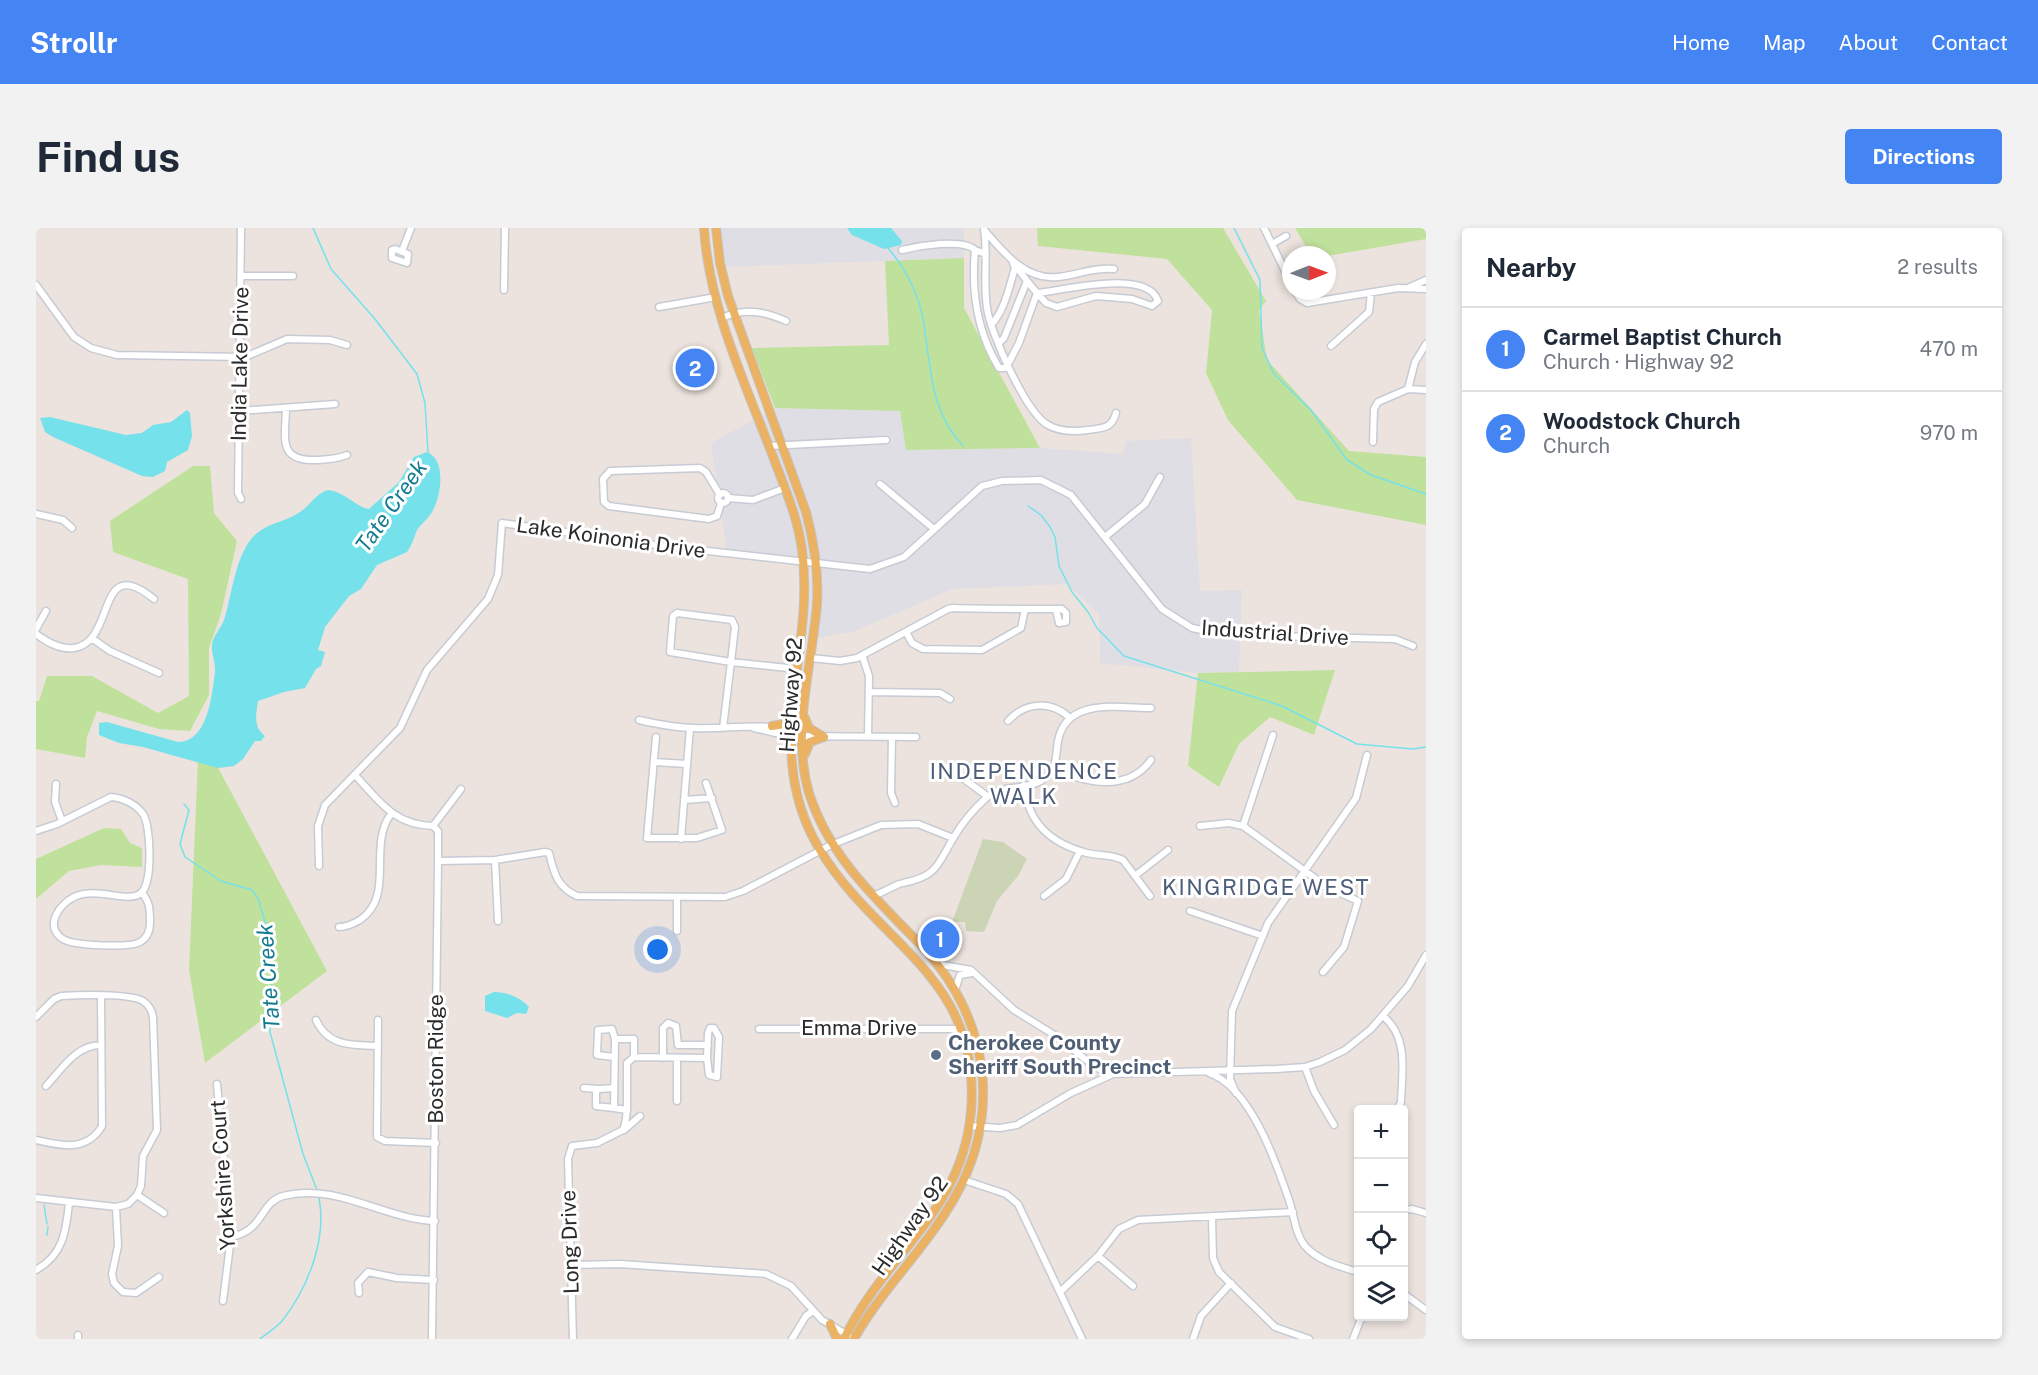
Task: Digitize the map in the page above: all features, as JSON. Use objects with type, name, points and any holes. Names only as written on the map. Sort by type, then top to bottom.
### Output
[{"type":"main road","name":"Highway 92","points":[[704,228],[722,318],[785,488],[798,530],[803,563],[805,603],[790,733],[796,792],[807,825],[820,851],[849,888],[930,975],[948,1004],[959,1029],[970,1078],[969,1126],[959,1166],[942,1201],[866,1303],[849,1338]]},
{"type":"main road","name":"Highway 92","points":[[716,228],[721,271],[806,512],[816,564],[817,603],[802,736],[803,761],[810,794],[831,845],[874,896],[937,963],[955,990],[971,1025],[980,1058],[984,1089],[982,1127],[977,1149],[964,1180],[940,1222],[861,1326],[849,1338]]},
{"type":"main road","points":[[772,726],[784,724],[792,714]]},
{"type":"main road","points":[[804,716],[809,728],[824,737]]},
{"type":"main road","points":[[803,761],[810,742],[824,737]]},
{"type":"main road","points":[[830,1324],[837,1339]]},
{"type":"main road","points":[[861,1326],[865,1339]]},
{"type":"street","name":"India Lake Drive","points":[[241,228],[238,493],[241,499]]},
{"type":"street","points":[[402,251],[411,228]]},
{"type":"street","points":[[504,290],[505,228]]},
{"type":"street","points":[[1264,228],[1282,265]]},
{"type":"street","points":[[983,229],[987,307],[991,325],[1033,412],[1053,427],[1072,432],[1108,427],[1113,423],[1116,413]]},
{"type":"street","points":[[983,229],[1013,262],[1027,281],[1037,293],[1046,303],[1057,307],[1096,296],[1132,299],[1152,306],[1158,301],[1152,293],[1118,283],[1091,284],[1037,293]]},
{"type":"street","points":[[1272,244],[1286,236]]},
{"type":"street","points":[[902,250],[957,243],[968,245],[986,254]]},
{"type":"street","points":[[975,250],[974,283],[979,325],[999,368],[1006,368],[1009,364],[1037,293]]},
{"type":"street","points":[[1013,262],[1047,277],[1092,269],[1114,269]]},
{"type":"street","points":[[991,325],[998,318],[1004,303],[1015,268],[1013,262]]},
{"type":"street","points":[[241,276],[293,276]]},
{"type":"street","points":[[1336,297],[1410,287],[1426,280]]},
{"type":"street","points":[[999,343],[1008,330],[1027,281]]},
{"type":"street","points":[[36,285],[74,337],[99,352],[126,356],[240,357],[251,356],[287,339],[330,340],[347,345]]},
{"type":"street","points":[[1410,287],[1426,289]]},
{"type":"street","points":[[1331,346],[1369,312],[1371,293]]},
{"type":"street","points":[[659,308],[716,297]]},
{"type":"street","points":[[1302,300],[1307,303],[1321,300]]},
{"type":"street","points":[[722,318],[734,313],[755,311],[786,321]]},
{"type":"street","points":[[1408,389],[1415,362],[1426,345]]},
{"type":"street","points":[[1373,442],[1376,404],[1408,389],[1426,390]]},
{"type":"street","points":[[240,411],[286,410],[328,403],[335,404]]},
{"type":"street","points":[[286,410],[285,442],[290,455],[298,460],[347,455]]},
{"type":"street","points":[[769,446],[886,440]]},
{"type":"street","points":[[700,468],[705,471],[720,495],[718,499],[721,503],[717,516],[709,519],[609,506],[604,502],[603,479],[610,471],[700,468]]},
{"type":"street","points":[[1105,537],[1145,504],[1160,477]]},
{"type":"street","name":"Industrial Drive","points":[[803,563],[860,569],[881,567],[904,557],[982,486],[1002,481],[1041,480],[1052,483],[1071,495],[1162,609],[1192,628],[1228,635],[1395,639],[1413,646]]},
{"type":"street","points":[[880,484],[934,529]]},
{"type":"street","points":[[720,495],[724,493],[728,498],[753,500],[785,488]]},
{"type":"street","points":[[721,503],[726,502],[728,498]]},
{"type":"street","points":[[36,514],[69,522],[72,528]]},
{"type":"street","name":"Lake Koinonia Drive","points":[[319,866],[320,816],[326,804],[400,728],[427,670],[488,599],[498,575],[502,522],[803,563]]},
{"type":"street","points":[[46,611],[36,632],[52,644],[69,649],[82,646],[93,639],[109,597],[118,588],[128,585],[138,587],[154,599]]},
{"type":"street","points":[[811,658],[840,661],[862,655],[948,609],[1056,609]]},
{"type":"street","points":[[906,632],[912,643],[923,649],[982,650],[1022,628],[1025,609]]},
{"type":"street","points":[[723,729],[731,662],[735,627],[732,620],[677,614],[673,616],[670,652],[731,662],[797,669]]},
{"type":"street","points":[[93,639],[110,651],[159,674]]},
{"type":"street","points":[[862,655],[868,670],[868,736]]},
{"type":"street","points":[[869,692],[940,693],[950,699]]},
{"type":"street","points":[[1008,721],[1020,709],[1028,706],[1057,708],[1070,718]]},
{"type":"street","points":[[874,896],[901,884],[925,878],[936,869],[953,838],[987,796],[1005,788],[1042,780],[1053,768],[1060,733],[1070,718],[1090,708],[1151,708]]},
{"type":"street","points":[[639,720],[690,728],[723,729],[772,726],[790,733]]},
{"type":"street","points":[[681,839],[690,728]]},
{"type":"street","points":[[754,728],[802,736],[916,737]]},
{"type":"street","points":[[1243,826],[1274,735]]},
{"type":"street","points":[[656,737],[647,838],[697,838],[722,830],[706,783]]},
{"type":"street","points":[[892,737],[891,793],[895,803]]},
{"type":"street","points":[[1226,1082],[1232,1011],[1263,936],[1280,903],[1353,804],[1367,755]]},
{"type":"street","points":[[1053,768],[1084,780],[1126,781],[1143,772],[1151,760]]},
{"type":"street","points":[[654,762],[687,764]]},
{"type":"street","points":[[355,775],[391,813],[416,825],[434,826],[461,789]]},
{"type":"street","points":[[960,776],[987,796]]},
{"type":"street","points":[[56,784],[55,802],[62,821]]},
{"type":"street","points":[[1024,785],[1028,809],[1034,821],[1049,833],[1080,851],[1118,857],[1128,864],[1150,896]]},
{"type":"street","points":[[36,831],[62,821],[107,798],[121,798],[141,810],[148,828],[149,880],[142,893],[127,897],[88,892],[66,901],[57,910],[54,919],[57,939],[76,943],[128,945],[140,942],[148,934],[150,925],[149,904],[142,893]]},
{"type":"street","points":[[684,800],[712,798]]},
{"type":"street","points":[[339,927],[348,927],[358,921],[370,912],[378,900],[381,830],[391,813]]},
{"type":"street","points":[[438,861],[495,860],[540,852],[549,853],[556,880],[562,888],[577,896],[732,895],[831,845],[871,828],[899,822],[925,825],[953,838]]},
{"type":"street","points":[[1200,826],[1229,823],[1243,826],[1327,887],[1358,901],[1344,947],[1323,972]]},
{"type":"street","name":"Boston Ridge","points":[[432,1339],[438,861],[438,831],[434,826]]},
{"type":"street","points":[[1137,875],[1168,850]]},
{"type":"street","points":[[1044,896],[1066,879],[1080,851]]},
{"type":"street","points":[[495,860],[498,921]]},
{"type":"street","points":[[677,897],[677,931]]},
{"type":"street","points":[[1190,911],[1263,936]]},
{"type":"street","points":[[969,1126],[1009,1127],[1024,1123],[1063,1097],[1111,1074],[1305,1067],[1345,1050],[1383,1016],[1408,986],[1426,956]]},
{"type":"street","points":[[937,963],[944,967],[968,968],[1014,1010],[1056,1036],[1090,1064],[1111,1074]]},
{"type":"street","points":[[955,990],[960,975],[967,972],[979,977]]},
{"type":"street","points":[[36,1017],[57,997],[138,999],[148,1005],[152,1013],[157,1130],[143,1156],[141,1186],[137,1195],[128,1204],[116,1208],[36,1198]]},
{"type":"street","points":[[36,1140],[76,1145],[86,1143],[98,1133],[104,1116],[101,997]]},
{"type":"street","points":[[1383,1016],[1395,1029],[1401,1046],[1400,1105]]},
{"type":"street","points":[[316,1020],[324,1033],[340,1044],[378,1046]]},
{"type":"street","points":[[378,1020],[377,1137],[384,1142],[436,1143]]},
{"type":"street","points":[[663,1058],[663,1028],[668,1023],[676,1026],[678,1045],[708,1046]]},
{"type":"street","points":[[714,1028],[719,1037],[717,1077],[709,1075],[707,1058],[708,1031],[714,1028]]},
{"type":"street","points":[[614,1058],[597,1055],[597,1031],[612,1029],[615,1039],[614,1108]]},
{"type":"street","name":"Emma Drive","points":[[759,1029],[959,1029]]},
{"type":"street","points":[[615,1039],[634,1039],[634,1058]]},
{"type":"street","points":[[46,1086],[78,1051],[88,1046],[101,1045]]},
{"type":"street","points":[[623,1130],[627,1110],[627,1062],[634,1058],[707,1058]]},
{"type":"street","points":[[677,1058],[677,1101]]},
{"type":"street","points":[[1305,1067],[1314,1091],[1334,1125]]},
{"type":"street","points":[[1203,1071],[1226,1082],[1252,1115],[1278,1167],[1305,1246],[1332,1263],[1354,1270]]},
{"type":"street","points":[[1228,1071],[1236,1093]]},
{"type":"street","name":"Yorkshire Court","points":[[217,1084],[231,1237],[223,1301]]},
{"type":"street","points":[[584,1088],[614,1088]]},
{"type":"street","points":[[599,1089],[596,1091],[596,1106],[627,1110]]},
{"type":"street","points":[[623,1130],[640,1116]]},
{"type":"street","name":"Long Drive","points":[[573,1339],[568,1159],[572,1146],[597,1143],[623,1130]]},
{"type":"street","points":[[964,1180],[1006,1194],[1014,1200],[1082,1339]]},
{"type":"street","points":[[137,1195],[164,1213]]},
{"type":"street","points":[[231,1237],[246,1234],[271,1203],[282,1196],[338,1196],[407,1219],[435,1221]]},
{"type":"street","points":[[36,1270],[58,1252],[66,1232],[69,1203]]},
{"type":"street","points":[[116,1208],[118,1246],[112,1274],[114,1283],[123,1292],[136,1293],[159,1277]]},
{"type":"street","points":[[1408,1210],[1426,1213]]},
{"type":"street","points":[[1060,1292],[1098,1256],[1119,1229],[1138,1220],[1212,1218],[1293,1212]]},
{"type":"street","points":[[1212,1218],[1215,1263],[1231,1283],[1275,1327],[1296,1337],[1309,1339]]},
{"type":"street","points":[[1098,1256],[1133,1286]]},
{"type":"street","points":[[571,1265],[608,1264],[766,1274],[791,1286],[813,1311],[849,1338]]},
{"type":"street","points":[[359,1293],[358,1283],[368,1272],[397,1278],[434,1280]]},
{"type":"street","points":[[1193,1339],[1206,1310],[1231,1283]]},
{"type":"street","points":[[1408,1297],[1426,1310]]},
{"type":"street","points":[[792,1339],[806,1316],[813,1311]]},
{"type":"street","points":[[1353,1339],[1360,1321]]},
{"type":"shaded area","points":[[716,228],[964,228],[964,258],[724,267]]},
{"type":"shaded area","points":[[775,408],[900,411],[907,450],[1040,448],[1123,454],[1125,441],[1191,438],[1200,591],[1242,590],[1239,672],[1198,673],[1100,663],[1099,615],[1068,584],[953,589],[853,632],[807,639],[811,564],[727,553],[711,443]]},
{"type":"green space","points":[[1037,228],[1223,228],[1266,301],[1259,310],[1267,360],[1349,451],[1426,457],[1426,525],[1297,500],[1228,420],[1206,373],[1212,310],[1167,259],[1038,246]]},
{"type":"green space","points":[[1295,228],[1426,228],[1426,239],[1336,254],[1336,246],[1306,246]]},
{"type":"green space","points":[[964,258],[964,308],[1040,448],[906,450],[900,411],[775,408],[752,348],[889,345],[885,261]]},
{"type":"green space","points":[[193,466],[210,466],[214,513],[237,541],[221,614],[209,648],[209,695],[190,731],[159,729],[97,711],[87,737],[85,758],[36,749],[36,701],[39,701],[47,676],[92,676],[158,713],[189,696],[188,579],[113,552],[110,521]]},
{"type":"green space","points":[[1335,670],[1314,735],[1270,717],[1239,744],[1219,787],[1188,766],[1198,673]]},
{"type":"green space","points":[[199,736],[327,971],[205,1063],[189,970]]},
{"type":"green space","points":[[104,828],[121,829],[130,843],[142,848],[142,867],[101,865],[69,871],[36,899],[36,859]]},
{"type":"green space","points":[[983,839],[1003,842],[1027,859],[1018,876],[997,901],[984,932],[966,931],[965,922],[952,922]]},
{"type":"water","points":[[847,228],[891,228],[902,241],[901,245],[884,249],[852,235]]},
{"type":"water","points":[[187,410],[190,413],[192,436],[188,450],[167,462],[165,471],[153,477],[142,476],[53,437],[45,432],[40,418],[50,417],[126,435],[142,433],[153,425],[171,422]]},
{"type":"water","points":[[427,452],[433,456],[440,471],[440,489],[432,512],[417,530],[407,552],[377,565],[361,589],[349,596],[325,627],[318,650],[325,652],[321,666],[316,669],[305,688],[258,701],[257,725],[265,736],[261,741],[255,741],[243,759],[234,766],[218,768],[143,747],[119,743],[99,735],[99,723],[107,722],[178,742],[188,740],[196,734],[207,716],[212,693],[215,669],[212,642],[224,620],[237,570],[249,542],[260,531],[294,516],[328,490],[369,509],[399,482],[414,457]]},
{"type":"water","points":[[494,992],[508,994],[521,1000],[529,1007],[526,1014],[517,1013],[507,1018],[485,1011],[485,996]]},
{"type":"waterway","name":"Tate Creek","points":[[313,228],[331,269],[375,319],[417,374],[425,403],[428,452]]},
{"type":"waterway","points":[[1234,228],[1260,280],[1262,348],[1274,374],[1311,410],[1347,460],[1371,475],[1426,494]]},
{"type":"waterway","points":[[888,248],[905,272],[918,300],[933,386],[944,418],[963,446]]},
{"type":"waterway","points":[[1028,506],[1041,515],[1050,527],[1055,537],[1059,566],[1072,592],[1097,628],[1124,656],[1282,706],[1357,744],[1413,749],[1426,747]]},
{"type":"waterway","name":"Tate Creek","points":[[184,804],[189,810],[180,844],[185,857],[221,881],[252,890],[258,898],[268,932],[272,971],[270,1032],[303,1154],[317,1190]]},
{"type":"waterway","name":"Tate Creek","points":[[260,1339],[282,1321],[300,1294],[307,1278],[318,1246],[321,1214],[319,1198]]},
{"type":"waterway","points":[[44,1205],[47,1224]]},
{"type":"waterway","points":[[47,1235],[48,1227]]},
{"type":"place","name":"Woodstock Church","points":[[695,368]]},
{"type":"place","name":"Carmel Baptist Church","points":[[940,939]]},
{"type":"place","name":"Cherokee County Sheriff South Precinct","points":[[936,1055]]},
{"type":"district","name":"INDEPENDENCE WALK","points":[[1024,784]]},
{"type":"district","name":"KINGRIDGE WEST","points":[[1266,887]]}]
